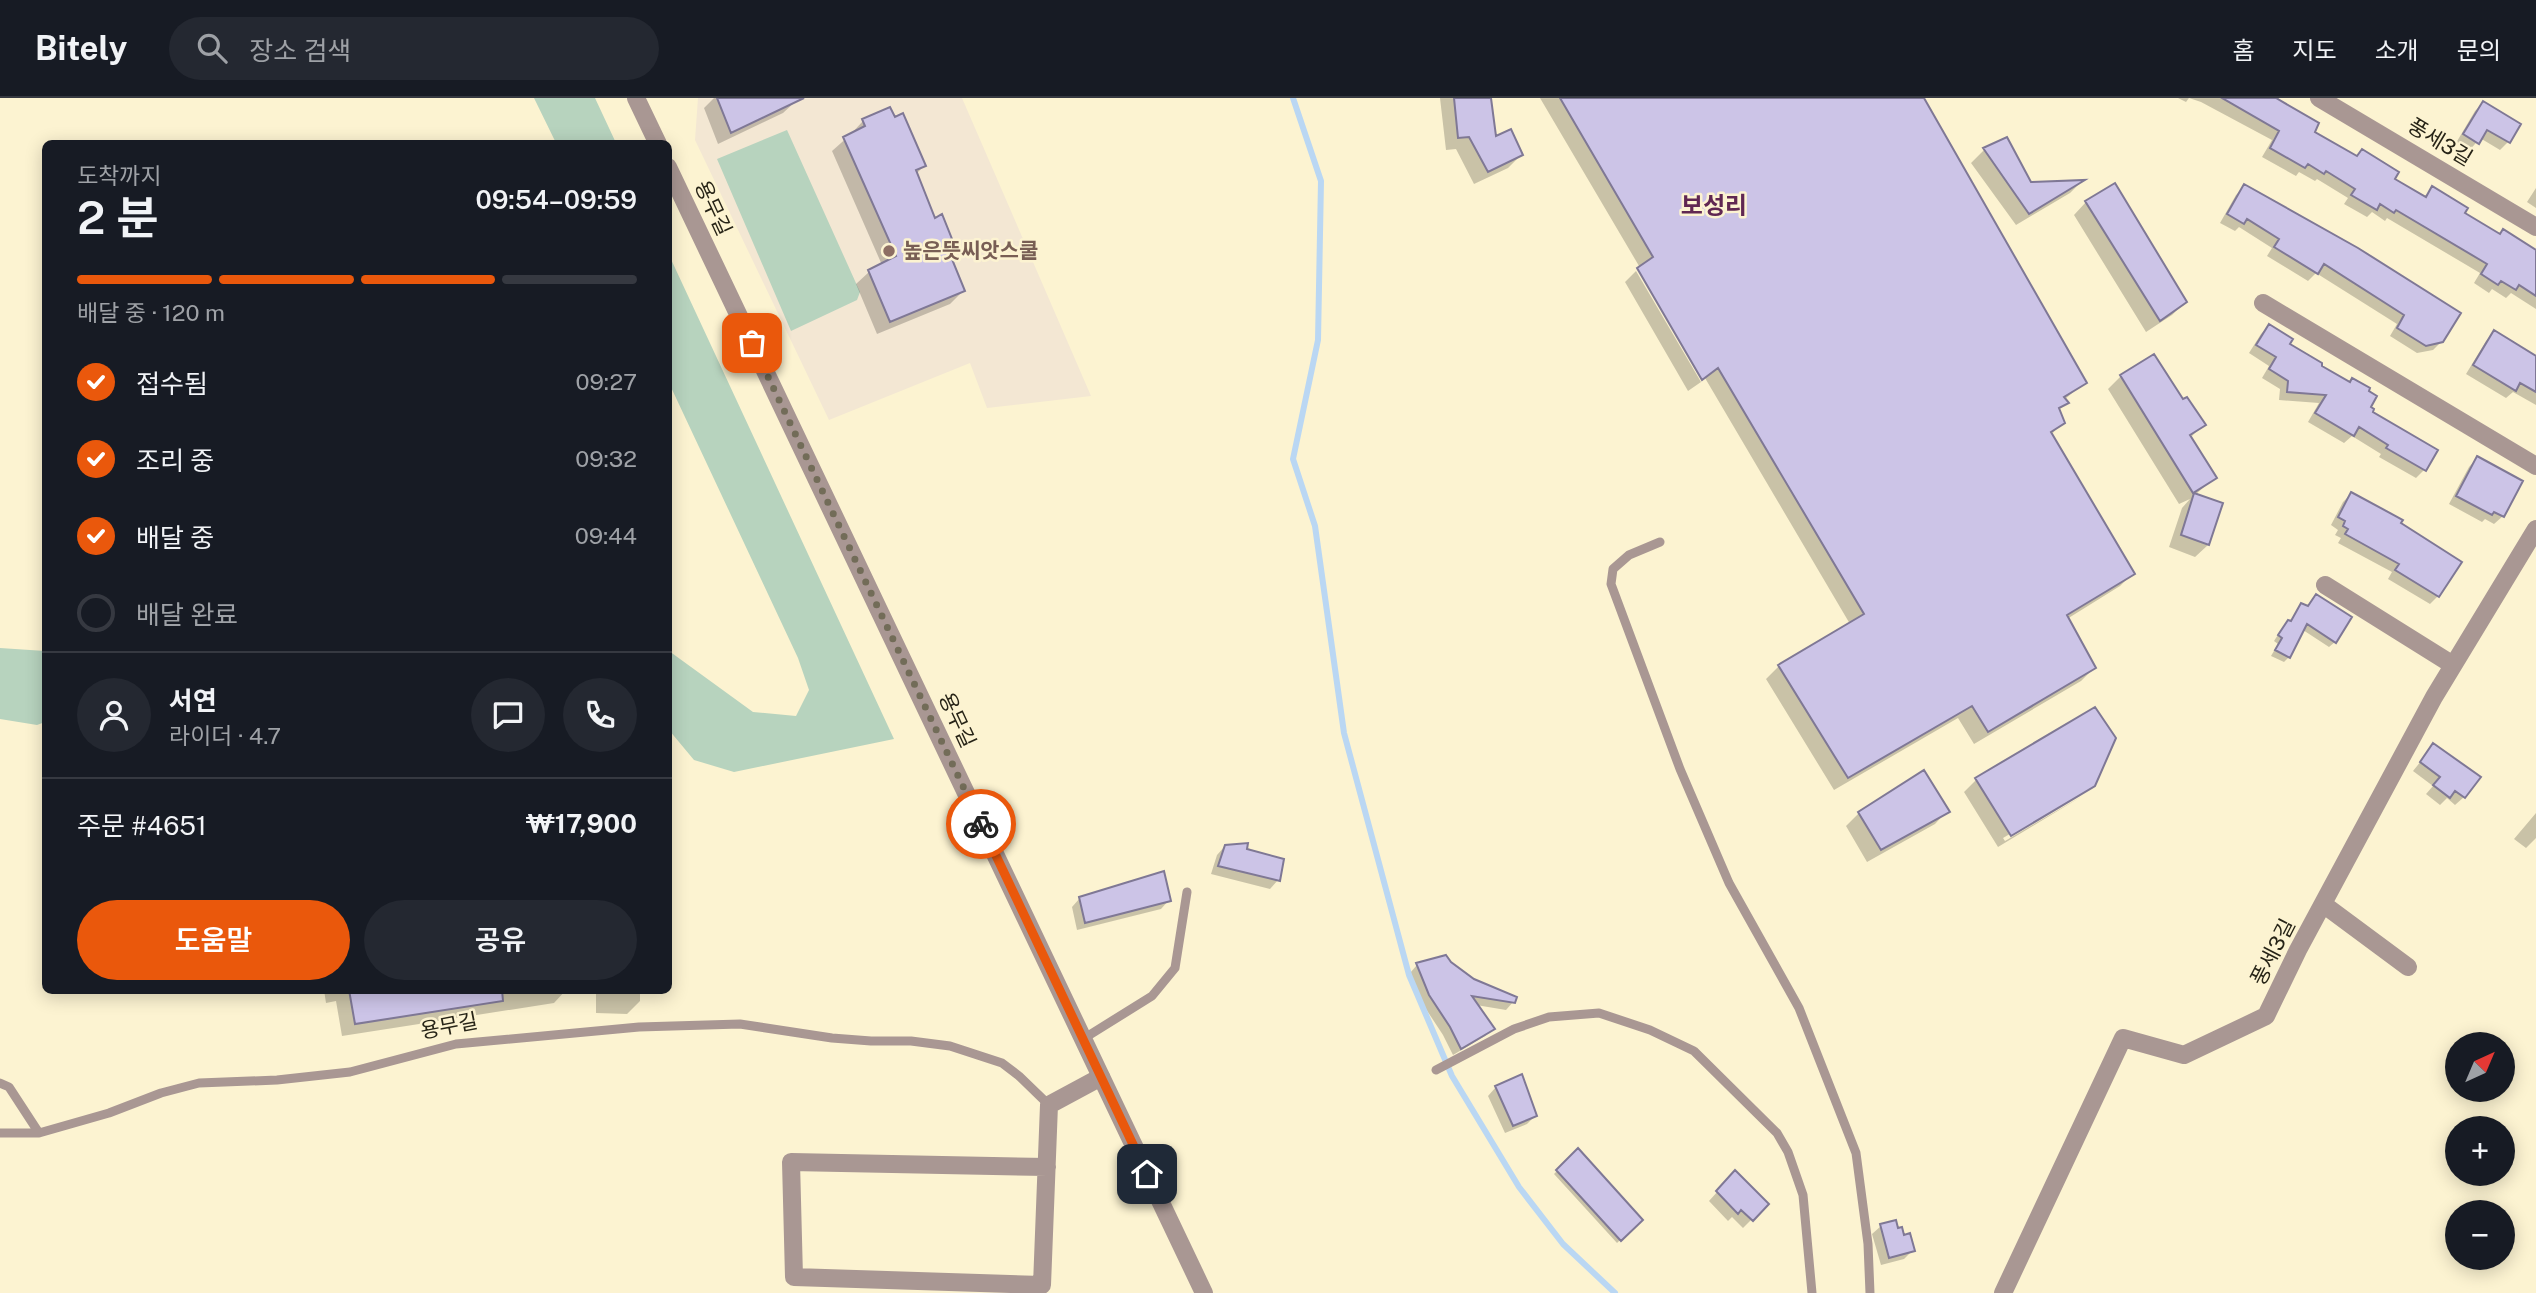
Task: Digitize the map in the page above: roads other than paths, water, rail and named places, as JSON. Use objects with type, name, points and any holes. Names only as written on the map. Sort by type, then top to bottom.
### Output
[{"type":"street","points":[[636,98],[656,140]]},
{"type":"street","name":"풍세3길","points":[[2319,98],[2536,227]]},
{"type":"street","name":"용무길","points":[[672,174],[1204,1293]]},
{"type":"street","points":[[2263,303],[2536,466]]},
{"type":"street","name":"풍세3길","points":[[2003,1293],[2123,1038],[2183,1055],[2266,1016],[2434,697],[2536,529]]},
{"type":"street","points":[[2325,585],[2453,665]]},
{"type":"street","points":[[2323,904],[2408,967]]},
{"type":"street","points":[[1047,1167],[791,1162],[794,1277],[1042,1285],[1047,1167],[1049,1105],[1101,1077]]},
{"type":"lane","points":[[1660,542],[1629,555],[1613,569],[1611,584],[1679,769],[1729,883],[1799,1008],[1856,1153],[1868,1244],[1870,1293]]},
{"type":"lane","points":[[1083,1039],[1152,996],[1175,968],[1186,892]]},
{"type":"lane","points":[[1439,1068],[1514,1029],[1549,1017],[1599,1013],[1650,1030],[1694,1051],[1777,1133],[1788,1152],[1803,1195],[1812,1293]]},
{"type":"lane","name":"용무길","points":[[0,1133],[39,1133],[199,1083],[277,1080],[350,1072],[456,1044],[639,1027],[740,1024],[832,1038],[911,1041],[950,1046],[1002,1063],[1049,1105]]},
{"type":"lane","points":[[0,1083],[9,1087],[39,1133]]},
{"type":"waterway","points":[[1293,98],[1321,181],[1318,340],[1293,459],[1315,526],[1344,733],[1409,975],[1452,1076],[1519,1187],[1563,1244],[1615,1293]]},
{"type":"place","name":"높은뜻씨앗스쿨","points":[[889,251]]},
{"type":"district","name":"보성리","points":[[1714,206]]}]
